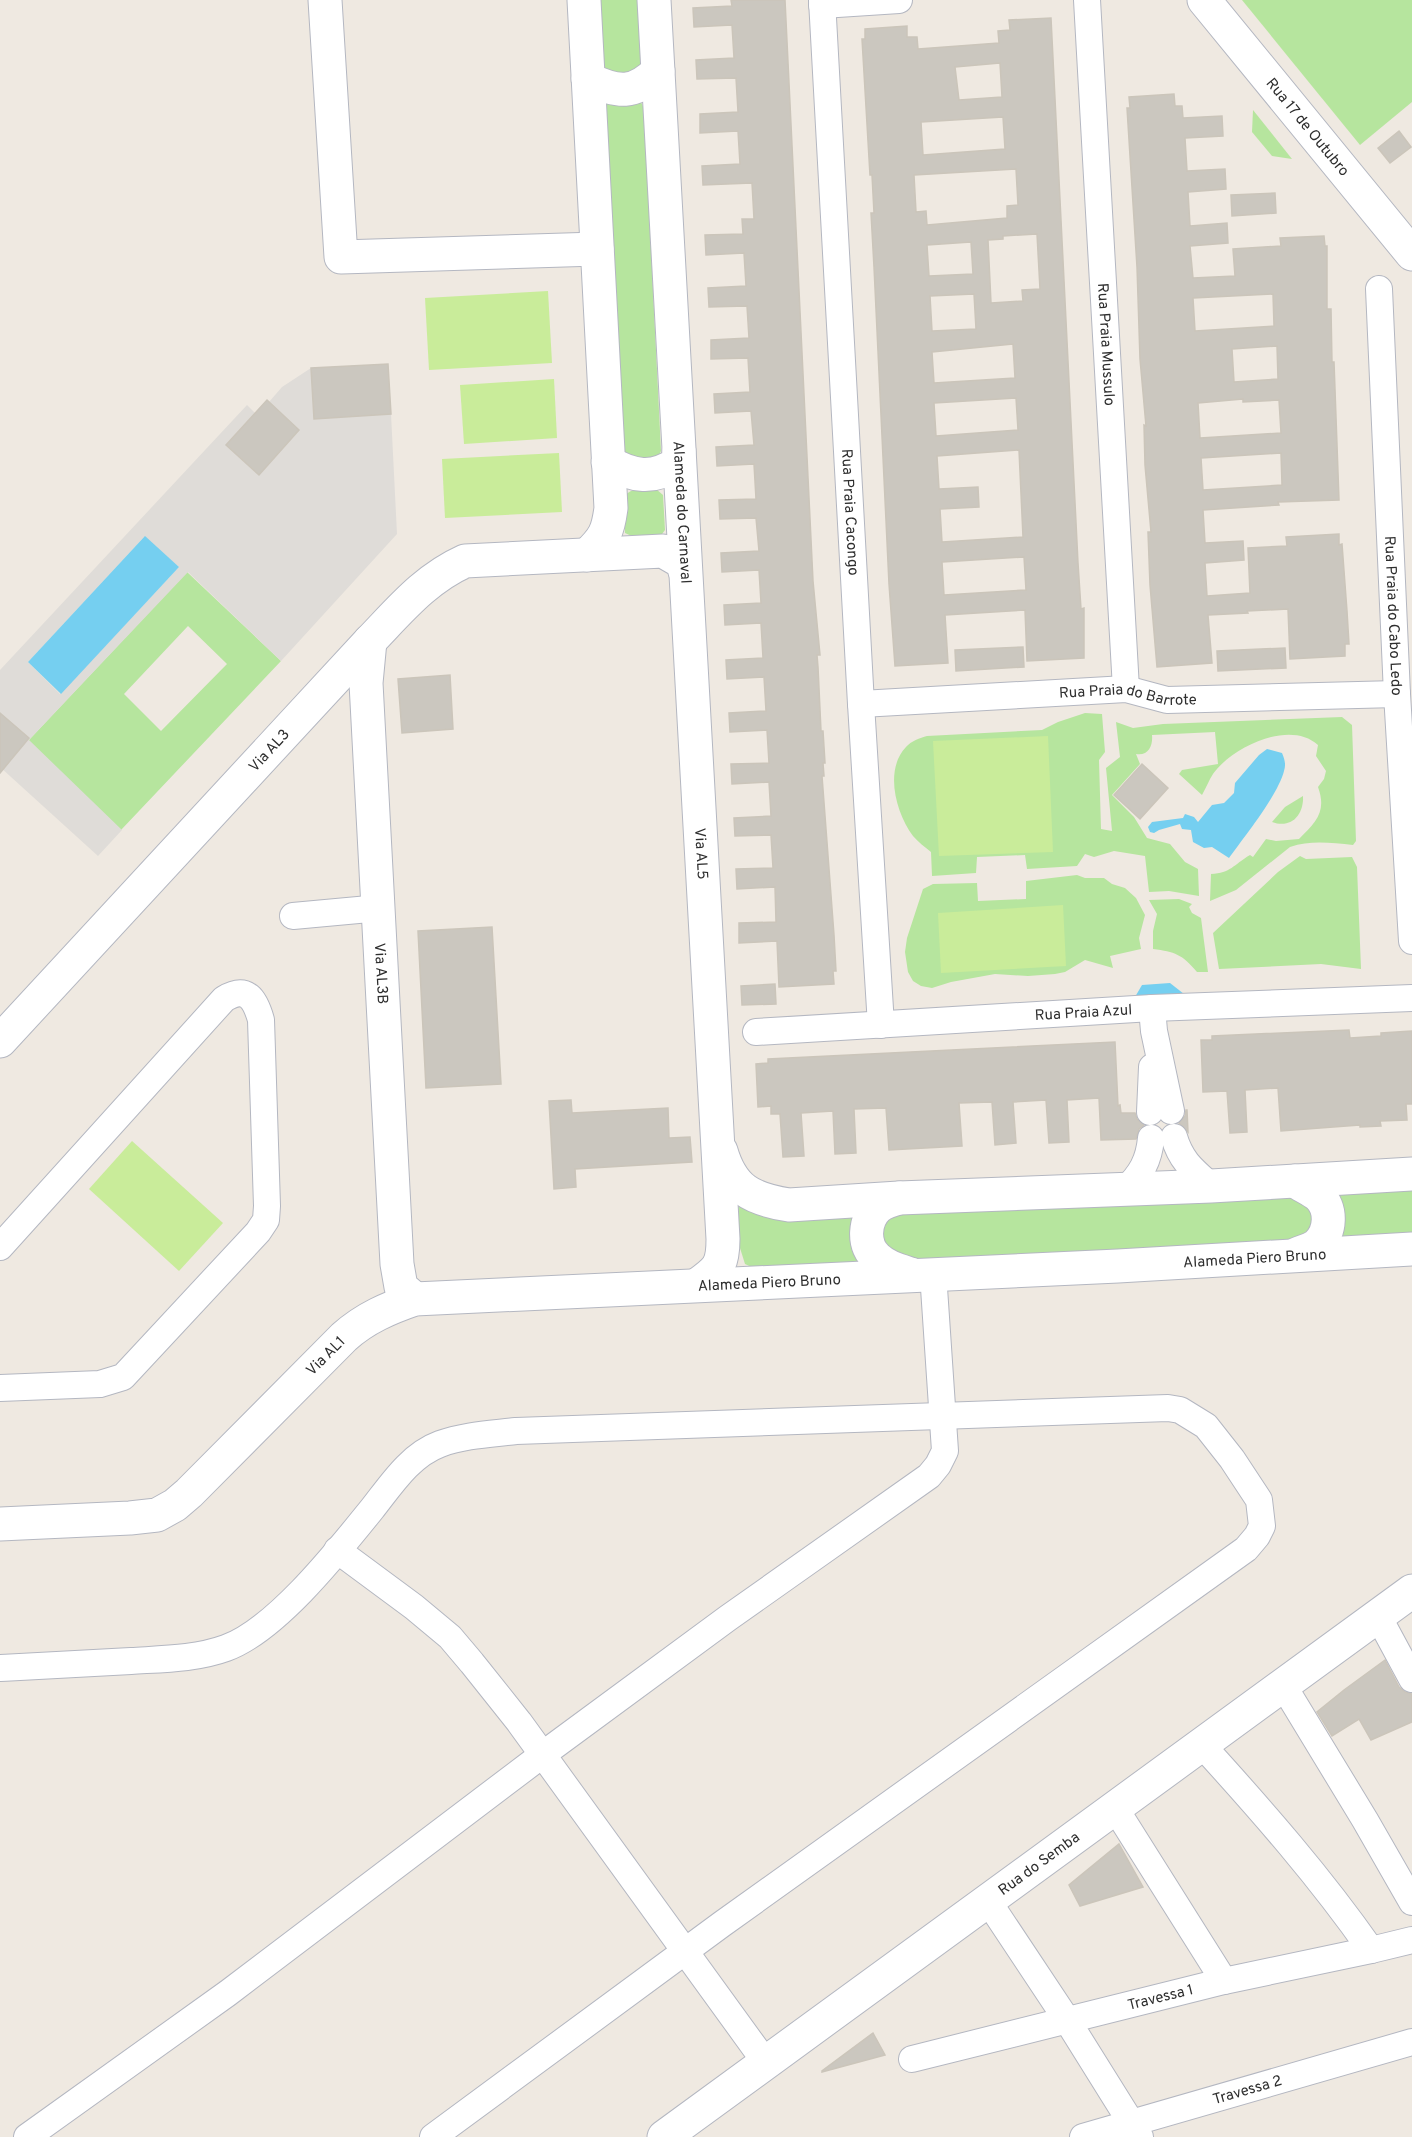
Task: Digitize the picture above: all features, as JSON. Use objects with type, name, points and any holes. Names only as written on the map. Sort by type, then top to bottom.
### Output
[{"type":"street","points":[[325,0],[341,256],[597,249]]},
{"type":"street","points":[[585,0],[611,508],[608,529],[601,542],[587,555]]},
{"type":"street","name":"Alameda do Carnaval","points":[[654,0],[685,571]]},
{"type":"street","points":[[822,2],[899,0]]},
{"type":"street","name":"Rua Praia Mussulo","points":[[1087,0],[1126,689]]},
{"type":"street","name":"Rua 17 de Outubro","points":[[1204,0],[1412,254]]},
{"type":"street","name":"Rua Praia Cacongo","points":[[822,2],[881,1025]]},
{"type":"street","points":[[588,79],[605,87],[633,88],[645,84],[658,71]]},
{"type":"street","name":"Rua Praia do Cabo Ledo","points":[[1379,289],[1397,694],[1407,767],[1412,941]]},
{"type":"street","points":[[608,462],[624,472],[643,475],[664,472],[678,463],[679,451]]},
{"type":"street","name":"Alameda do Carnaval","points":[[587,555],[663,551],[682,562],[685,571]]},
{"type":"street","name":"Via AL3","points":[[0,1041],[425,584],[445,570],[465,561],[587,555]]},
{"type":"street","name":"Via AL5","points":[[685,571],[716,1136]]},
{"type":"street","name":"Via AL3B","points":[[370,641],[366,683],[380,908],[397,1264],[401,1287],[415,1299]]},
{"type":"street","name":"Rua Praia do Barrote","points":[[861,704],[1126,689],[1167,700],[1397,694]]},
{"type":"street","points":[[293,916],[380,908]]},
{"type":"street","points":[[0,1247],[224,999],[233,994],[242,993],[251,997],[257,1005],[261,1020],[266,1220],[258,1232],[123,1377],[100,1384],[0,1388]]},
{"type":"street","name":"Rua Praia Azul","points":[[756,1032],[881,1025],[1153,1019],[1412,998]]},
{"type":"street","points":[[1153,1019],[1160,1111]]},
{"type":"street","points":[[716,1136],[726,1170],[744,1191],[774,1203],[789,1205],[899,1198],[1211,1186],[1412,1174]]},
{"type":"street","name":"Alameda Piero Bruno","points":[[696,1285],[712,1274],[723,1256],[716,1136]]},
{"type":"street","points":[[1125,1190],[1139,1176],[1162,1137],[1211,1186]]},
{"type":"street","points":[[1295,1181],[1318,1196],[1326,1205],[1329,1226],[1317,1246],[1297,1254]]},
{"type":"street","points":[[27,2137],[228,1993],[542,1755],[728,1618],[929,1476],[945,1451],[944,1416],[922,1274],[891,1268],[875,1257],[866,1238],[868,1220],[879,1206],[899,1198]]},
{"type":"street","name":"Alameda Piero Bruno","points":[[696,1285],[1118,1266],[1412,1249]]},
{"type":"street","name":"Via AL1","points":[[0,1524],[157,1515],[189,1493],[344,1336],[384,1310],[415,1299],[696,1285]]},
{"type":"street","points":[[0,1668],[177,1658],[226,1648],[267,1623],[288,1604],[338,1550],[402,1471],[415,1459],[440,1444],[468,1437],[516,1431],[1168,1408],[1180,1410],[1206,1426],[1232,1459],[1259,1500],[1262,1526],[1246,1549],[684,1952],[433,2137]]},
{"type":"street","points":[[338,1550],[450,1637],[472,1663],[542,1755],[766,2063]]},
{"type":"street","name":"Rua do Semba","points":[[664,2137],[1412,1591]]},
{"type":"street","points":[[1378,1616],[1412,1680]]},
{"type":"street","points":[[1283,1685],[1412,1902]]},
{"type":"street","points":[[1202,1745],[1296,1850],[1335,1899],[1371,1950]]},
{"type":"street","points":[[1115,1808],[1224,1981]]},
{"type":"street","points":[[988,1901],[1136,2130]]},
{"type":"street","name":"Travessa 1","points":[[912,2059],[1224,1981],[1412,1940]]},
{"type":"street","name":"Travessa 2","points":[[1083,2137],[1136,2130],[1412,2042]]},
{"type":"green space","points":[[599,0],[639,0],[642,66],[632,75],[606,73],[603,66]]},
{"type":"green space","points":[[1242,0],[1412,0],[1412,102],[1360,145]]},
{"type":"green space","points":[[610,99],[641,102],[644,109],[661,451],[658,457],[651,460],[624,457],[604,104]]},
{"type":"green space","points":[[1253,110],[1292,159],[1272,156],[1252,132]]},
{"type":"green space","points":[[548,291],[552,363],[429,370],[425,298]]},
{"type":"green space","points":[[554,379],[557,438],[464,444],[460,385]]},
{"type":"green space","points":[[559,453],[562,512],[445,518],[442,459]]},
{"type":"green space","points":[[642,488],[656,489],[663,495],[665,530],[659,538],[636,538],[625,533],[623,496]]},
{"type":"green space","points":[[187,572],[281,661],[121,830],[28,741]],"holes":[[[188,626],[227,664],[161,731],[124,694]]]},
{"type":"green space","points":[[1085,713],[1102,714],[1105,752],[1099,760],[1101,829],[1112,831],[1106,768],[1120,757],[1116,722],[1133,728],[1163,724],[1342,717],[1352,725],[1356,841],[1353,845],[1313,843],[1290,847],[1236,890],[1210,901],[1211,874],[1228,870],[1250,855],[1253,857],[1266,839],[1276,841],[1299,839],[1315,822],[1321,803],[1318,787],[1326,771],[1316,756],[1318,745],[1306,738],[1292,735],[1277,736],[1247,746],[1222,764],[1213,774],[1202,795],[1179,774],[1182,770],[1218,764],[1215,732],[1152,735],[1152,742],[1147,752],[1136,754],[1140,764],[1112,795],[1134,817],[1147,838],[1170,844],[1185,862],[1198,869],[1199,896],[1169,891],[1149,892],[1145,856],[1114,851],[1094,857],[1085,854],[1077,866],[1027,869],[1025,855],[977,857],[976,873],[932,876],[931,852],[915,838],[907,827],[895,792],[895,767],[906,747],[913,741],[927,736],[1042,730]]},
{"type":"green space","points":[[1048,736],[1053,852],[939,856],[933,741]]},
{"type":"green space","points":[[1303,796],[1301,809],[1295,819],[1285,824],[1272,822],[1285,807]]},
{"type":"green space","points":[[1300,856],[1306,859],[1352,857],[1357,867],[1361,969],[1321,964],[1219,969],[1213,933],[1278,872]]},
{"type":"green space","points":[[1077,875],[1085,878],[1104,878],[1112,884],[1125,888],[1136,898],[1145,915],[1139,938],[1141,949],[1110,956],[1113,968],[1085,960],[1065,972],[1055,974],[1028,976],[995,974],[932,988],[921,986],[913,981],[908,972],[905,952],[907,938],[923,889],[933,884],[977,883],[978,901],[1026,899],[1026,881]]},
{"type":"green space","points":[[1179,899],[1192,904],[1189,907],[1192,913],[1201,918],[1208,972],[1197,972],[1178,955],[1153,949],[1153,931],[1157,914],[1149,900]]},
{"type":"green space","points":[[1063,905],[1066,966],[941,973],[938,913]]},
{"type":"green space","points":[[132,1141],[223,1223],[179,1271],[89,1189]]},
{"type":"green space","points":[[1412,1186],[1412,1238],[1332,1243],[1329,1191]]},
{"type":"green space","points":[[1303,1194],[1320,1220],[1300,1246],[899,1266],[879,1241],[883,1224],[897,1214]]},
{"type":"green space","points":[[738,1199],[861,1213],[865,1267],[758,1270],[745,1264],[740,1248]]},
{"type":"shaded area","points":[[311,368],[314,418],[391,414],[397,534],[281,661],[188,572],[29,740],[122,830],[98,856],[0,767],[0,670],[247,405],[255,413],[226,445],[259,475],[299,430],[269,402],[282,387]],"holes":[[[144,537],[179,567],[60,694],[28,662]]]},
{"type":"water","points":[[145,536],[179,567],[61,694],[28,662]]},
{"type":"water","points":[[1267,749],[1282,753],[1285,767],[1281,781],[1268,804],[1229,858],[1212,847],[1204,848],[1193,842],[1191,830],[1182,829],[1180,824],[1154,833],[1150,832],[1148,827],[1152,822],[1183,818],[1185,814],[1194,817],[1198,822],[1212,805],[1224,803],[1234,793],[1235,783]]},
{"type":"water","points":[[1170,983],[1184,994],[1135,997],[1142,985]]},
{"type":"building","points":[[731,0],[785,0],[813,581],[820,655],[817,655],[825,763],[823,763],[824,776],[822,776],[836,971],[833,971],[834,984],[779,987],[777,941],[739,943],[739,923],[776,922],[775,887],[737,889],[736,869],[773,868],[771,835],[735,836],[734,818],[771,816],[769,782],[732,784],[731,764],[769,763],[767,730],[730,732],[729,713],[766,711],[764,677],[727,679],[726,660],[763,658],[761,623],[725,625],[724,605],[761,603],[759,570],[722,572],[721,553],[759,551],[756,518],[720,519],[719,500],[756,499],[754,464],[717,466],[716,447],[754,445],[751,411],[715,413],[714,394],[750,392],[748,358],[711,359],[711,340],[749,338],[747,306],[709,307],[708,288],[746,286],[744,253],[706,255],[705,235],[743,234],[742,219],[754,219],[752,183],[703,185],[702,166],[740,164],[738,131],[700,133],[700,114],[738,112],[736,78],[697,79],[696,60],[734,58],[732,25],[694,27],[693,8],[732,6]]},
{"type":"building","points":[[1051,18],[1078,563],[1081,609],[1084,608],[1084,658],[1027,661],[1025,610],[945,615],[948,663],[895,666],[871,213],[874,213],[872,175],[870,175],[862,39],[865,39],[865,29],[907,26],[907,37],[917,37],[918,49],[999,43],[998,31],[1010,30],[1009,20]],"holes":[[[1000,63],[1002,97],[959,100],[955,67]],[[1003,117],[1005,149],[923,155],[921,122]],[[1016,169],[1018,205],[1007,206],[1007,218],[927,225],[926,211],[916,212],[914,175]],[[1037,234],[1040,289],[1022,290],[1023,301],[991,303],[988,240],[1003,239],[1003,236]],[[971,242],[973,274],[929,276],[927,245]],[[974,294],[976,329],[932,331],[930,296]],[[1013,344],[1015,378],[934,383],[932,352]],[[1016,398],[1018,430],[936,436],[934,403]],[[1019,450],[1023,537],[942,542],[940,509],[979,507],[978,487],[939,489],[937,456]],[[1024,557],[1026,590],[944,595],[942,562]]]},
{"type":"building","points":[[1174,94],[1175,106],[1182,106],[1183,118],[1222,116],[1223,136],[1185,138],[1187,171],[1225,169],[1226,189],[1188,192],[1190,226],[1227,223],[1228,243],[1190,246],[1193,278],[1235,276],[1233,249],[1281,246],[1280,238],[1324,236],[1325,246],[1327,246],[1327,309],[1331,309],[1339,500],[1278,502],[1279,505],[1203,510],[1205,543],[1243,541],[1244,560],[1205,563],[1207,596],[1250,593],[1248,548],[1287,546],[1286,537],[1339,534],[1339,545],[1342,544],[1349,644],[1345,644],[1345,656],[1290,659],[1288,609],[1247,611],[1248,613],[1208,615],[1212,663],[1157,667],[1150,585],[1148,532],[1151,532],[1145,465],[1144,425],[1146,426],[1140,359],[1127,108],[1130,108],[1129,97]],"holes":[[[1273,294],[1274,326],[1195,331],[1193,298]],[[1277,346],[1278,379],[1234,382],[1232,349]],[[1243,399],[1243,402],[1279,400],[1281,433],[1200,438],[1198,403]],[[1281,453],[1282,485],[1203,490],[1201,458]]]},
{"type":"building","points":[[1399,131],[1411,147],[1390,163],[1378,148]]},
{"type":"building","points":[[1275,193],[1276,213],[1232,216],[1231,195]]},
{"type":"building","points":[[388,364],[391,414],[314,419],[311,368]]},
{"type":"building","points":[[267,400],[299,430],[259,475],[226,445]]},
{"type":"building","points":[[1023,647],[1024,667],[956,671],[955,650]]},
{"type":"building","points":[[1285,648],[1286,668],[1218,671],[1217,651]]},
{"type":"building","points":[[450,675],[453,729],[402,733],[398,679]]},
{"type":"building","points":[[0,713],[29,738],[0,773]]},
{"type":"building","points":[[1142,764],[1168,788],[1140,819],[1114,795]]},
{"type":"building","points":[[492,927],[501,1084],[426,1088],[418,931]]},
{"type":"building","points":[[775,984],[776,1004],[742,1005],[741,986]]},
{"type":"building","points":[[1349,1030],[1350,1038],[1412,1031],[1412,1104],[1406,1104],[1407,1120],[1380,1121],[1381,1126],[1360,1127],[1360,1125],[1281,1131],[1278,1088],[1245,1090],[1247,1132],[1230,1133],[1227,1091],[1203,1092],[1201,1040],[1212,1040],[1212,1036]]},
{"type":"building","points":[[1115,1042],[1118,1106],[1120,1105],[1121,1113],[1135,1113],[1137,1119],[1144,1125],[1139,1129],[1136,1139],[1101,1140],[1099,1098],[1067,1100],[1069,1142],[1049,1143],[1046,1100],[1013,1102],[1016,1143],[995,1145],[992,1102],[959,1103],[962,1146],[889,1150],[886,1108],[854,1109],[856,1153],[835,1154],[833,1111],[801,1113],[804,1156],[783,1157],[780,1114],[771,1114],[771,1106],[758,1107],[756,1064],[768,1063],[768,1059]]},
{"type":"building","points":[[571,1100],[572,1113],[668,1108],[669,1138],[690,1137],[692,1162],[575,1169],[576,1187],[554,1189],[549,1101]]},
{"type":"building","points":[[1186,1110],[1188,1132],[1179,1123],[1185,1116]]},
{"type":"building","points":[[1385,1660],[1399,1687],[1412,1694],[1412,1722],[1371,1740],[1359,1719],[1332,1736],[1317,1712]]},
{"type":"building","points":[[1119,1844],[1143,1887],[1080,1906],[1069,1885]]},
{"type":"building","points":[[873,2033],[885,2055],[822,2072],[822,2071]]}]
